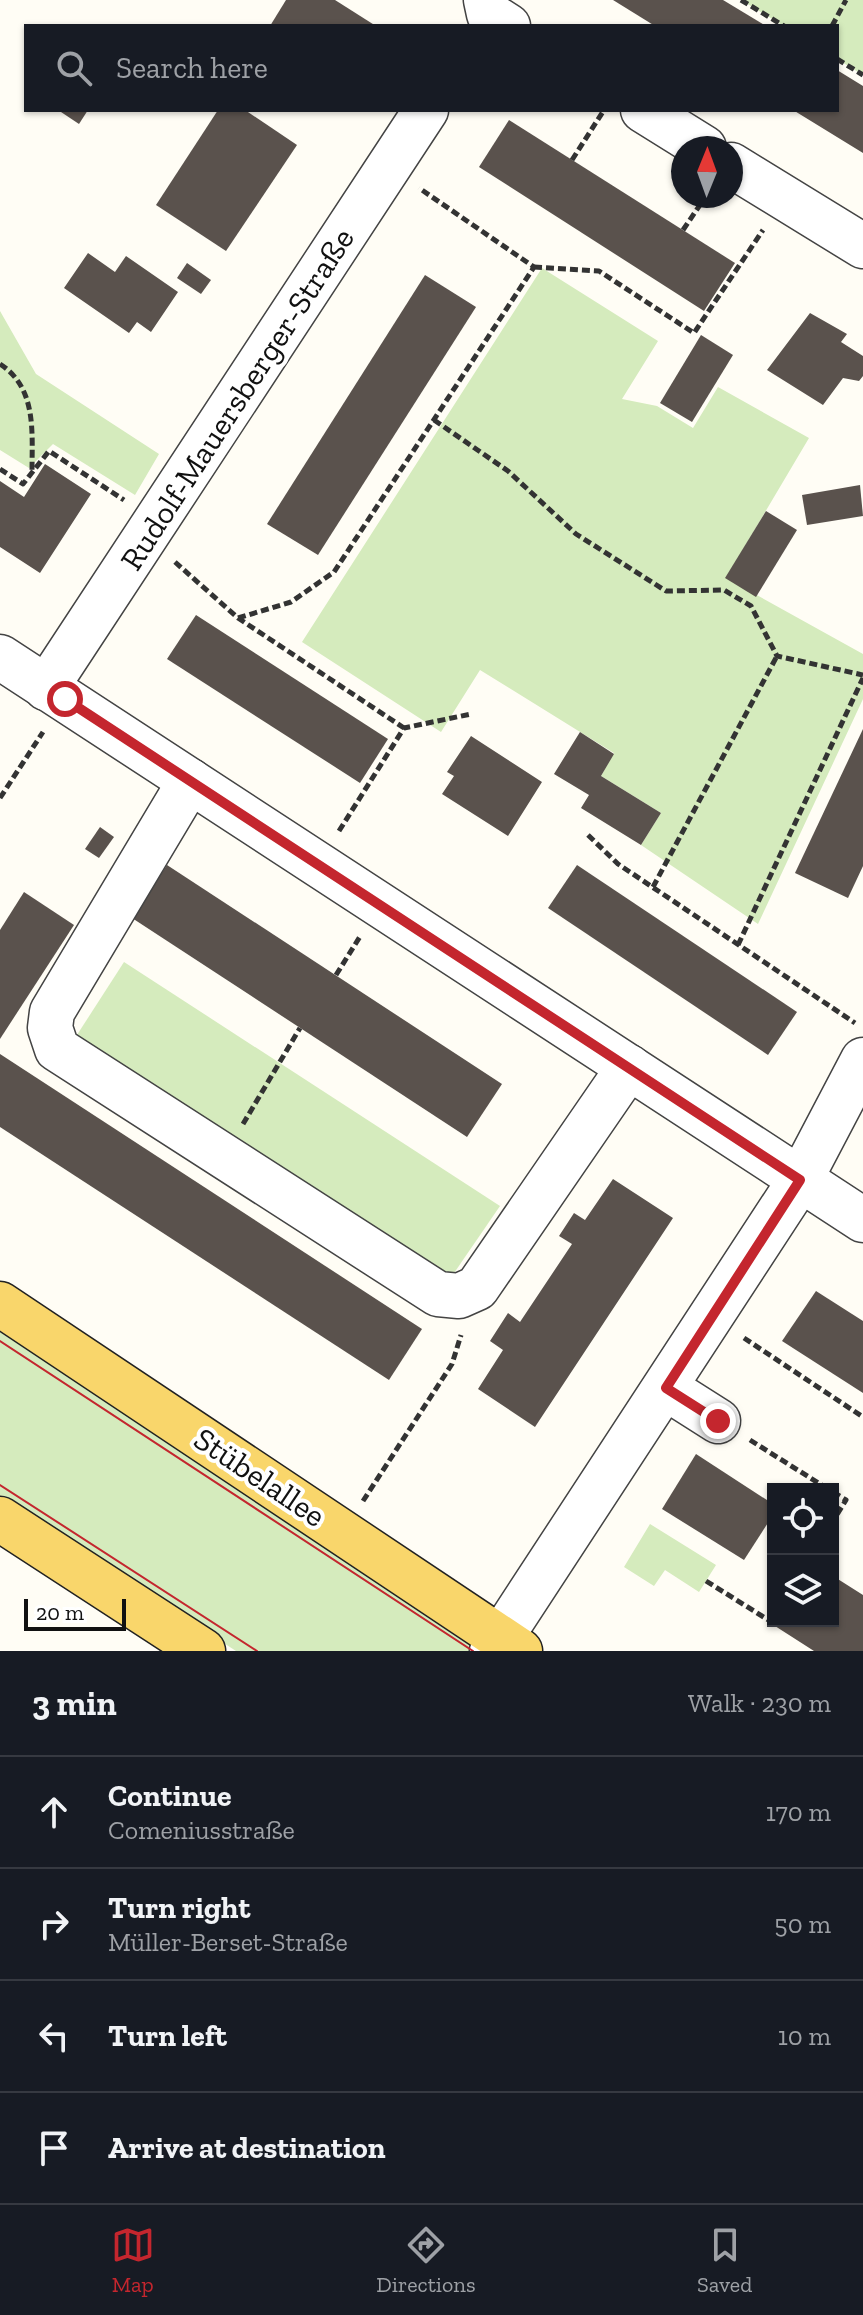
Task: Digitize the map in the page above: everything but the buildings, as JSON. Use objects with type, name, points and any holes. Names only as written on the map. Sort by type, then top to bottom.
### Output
[{"type":"main road","name":"Stübelallee","points":[[0,1304],[504,1647]]},
{"type":"main road","points":[[0,1519],[203,1651]]},
{"type":"street","name":"Rudolf-Mauersberger-Straße","points":[[56,694],[152,530],[425,112]]},
{"type":"street","points":[[646,112],[685,136]]},
{"type":"street","points":[[743,173],[863,246]]},
{"type":"street","points":[[0,657],[863,1220]]},
{"type":"street","points":[[190,781],[52,1012],[50,1028],[57,1049],[438,1294],[459,1296],[477,1288],[629,1067]]},
{"type":"street","points":[[504,1647],[800,1180],[863,1060]]},
{"type":"street","points":[[666,1388],[718,1421]]},
{"type":"path","points":[[741,0],[781,24]]},
{"type":"path","points":[[833,24],[846,0]]},
{"type":"path","points":[[839,60],[863,75]]},
{"type":"path","points":[[572,160],[604,112]]},
{"type":"path","points":[[386,172],[418,187],[534,267],[599,271],[694,333],[782,197]]},
{"type":"path","points":[[683,230],[698,208]]},
{"type":"path","points":[[238,618],[291,602],[334,572],[534,267]]},
{"type":"path","points":[[0,364],[23,384],[32,425],[32,473]]},
{"type":"path","points":[[434,420],[508,471],[576,534],[666,591],[724,590],[751,606],[777,656],[863,677],[738,945]]},
{"type":"path","points":[[0,469],[23,484],[49,451],[152,530],[238,618],[404,728],[471,714]]},
{"type":"path","points":[[653,887],[777,656]]},
{"type":"path","points":[[0,798],[56,694]]},
{"type":"path","points":[[318,865],[404,728]]},
{"type":"path","points":[[588,835],[618,864],[863,1028]]},
{"type":"path","points":[[224,1156],[300,1028]]},
{"type":"path","points":[[361,1504],[452,1364],[477,1288]]},
{"type":"path","points":[[712,1317],[863,1417]]},
{"type":"path","points":[[718,1421],[818,1483]]},
{"type":"path","points":[[839,1496],[846,1500],[839,1511]]},
{"type":"path","points":[[706,1581],[767,1619]]},
{"type":"green space","points":[[741,0],[863,0],[863,75],[839,60],[839,24],[781,24]]},
{"type":"green space","points":[[542,268],[658,341],[622,399],[657,406],[693,428],[718,387],[809,438],[726,578],[863,654],[863,699],[758,924],[641,845],[661,813],[601,776],[614,753],[480,670],[441,732],[302,642]]},
{"type":"green space","points":[[0,311],[36,374],[159,454],[135,495],[53,444],[29,468],[0,450]]},
{"type":"green space","points":[[124,962],[500,1206],[452,1276],[75,1038]]},
{"type":"green space","points":[[0,1330],[491,1651],[236,1651],[0,1497]]},
{"type":"green space","points":[[650,1524],[716,1565],[699,1592],[665,1570],[654,1586],[624,1567]]},
{"type":"tram line","points":[[0,1341],[473,1651]]},
{"type":"tram line","points":[[0,1485],[257,1651]]},
{"type":"route","points":[[65,699],[800,1180],[666,1388],[718,1421]]}]
